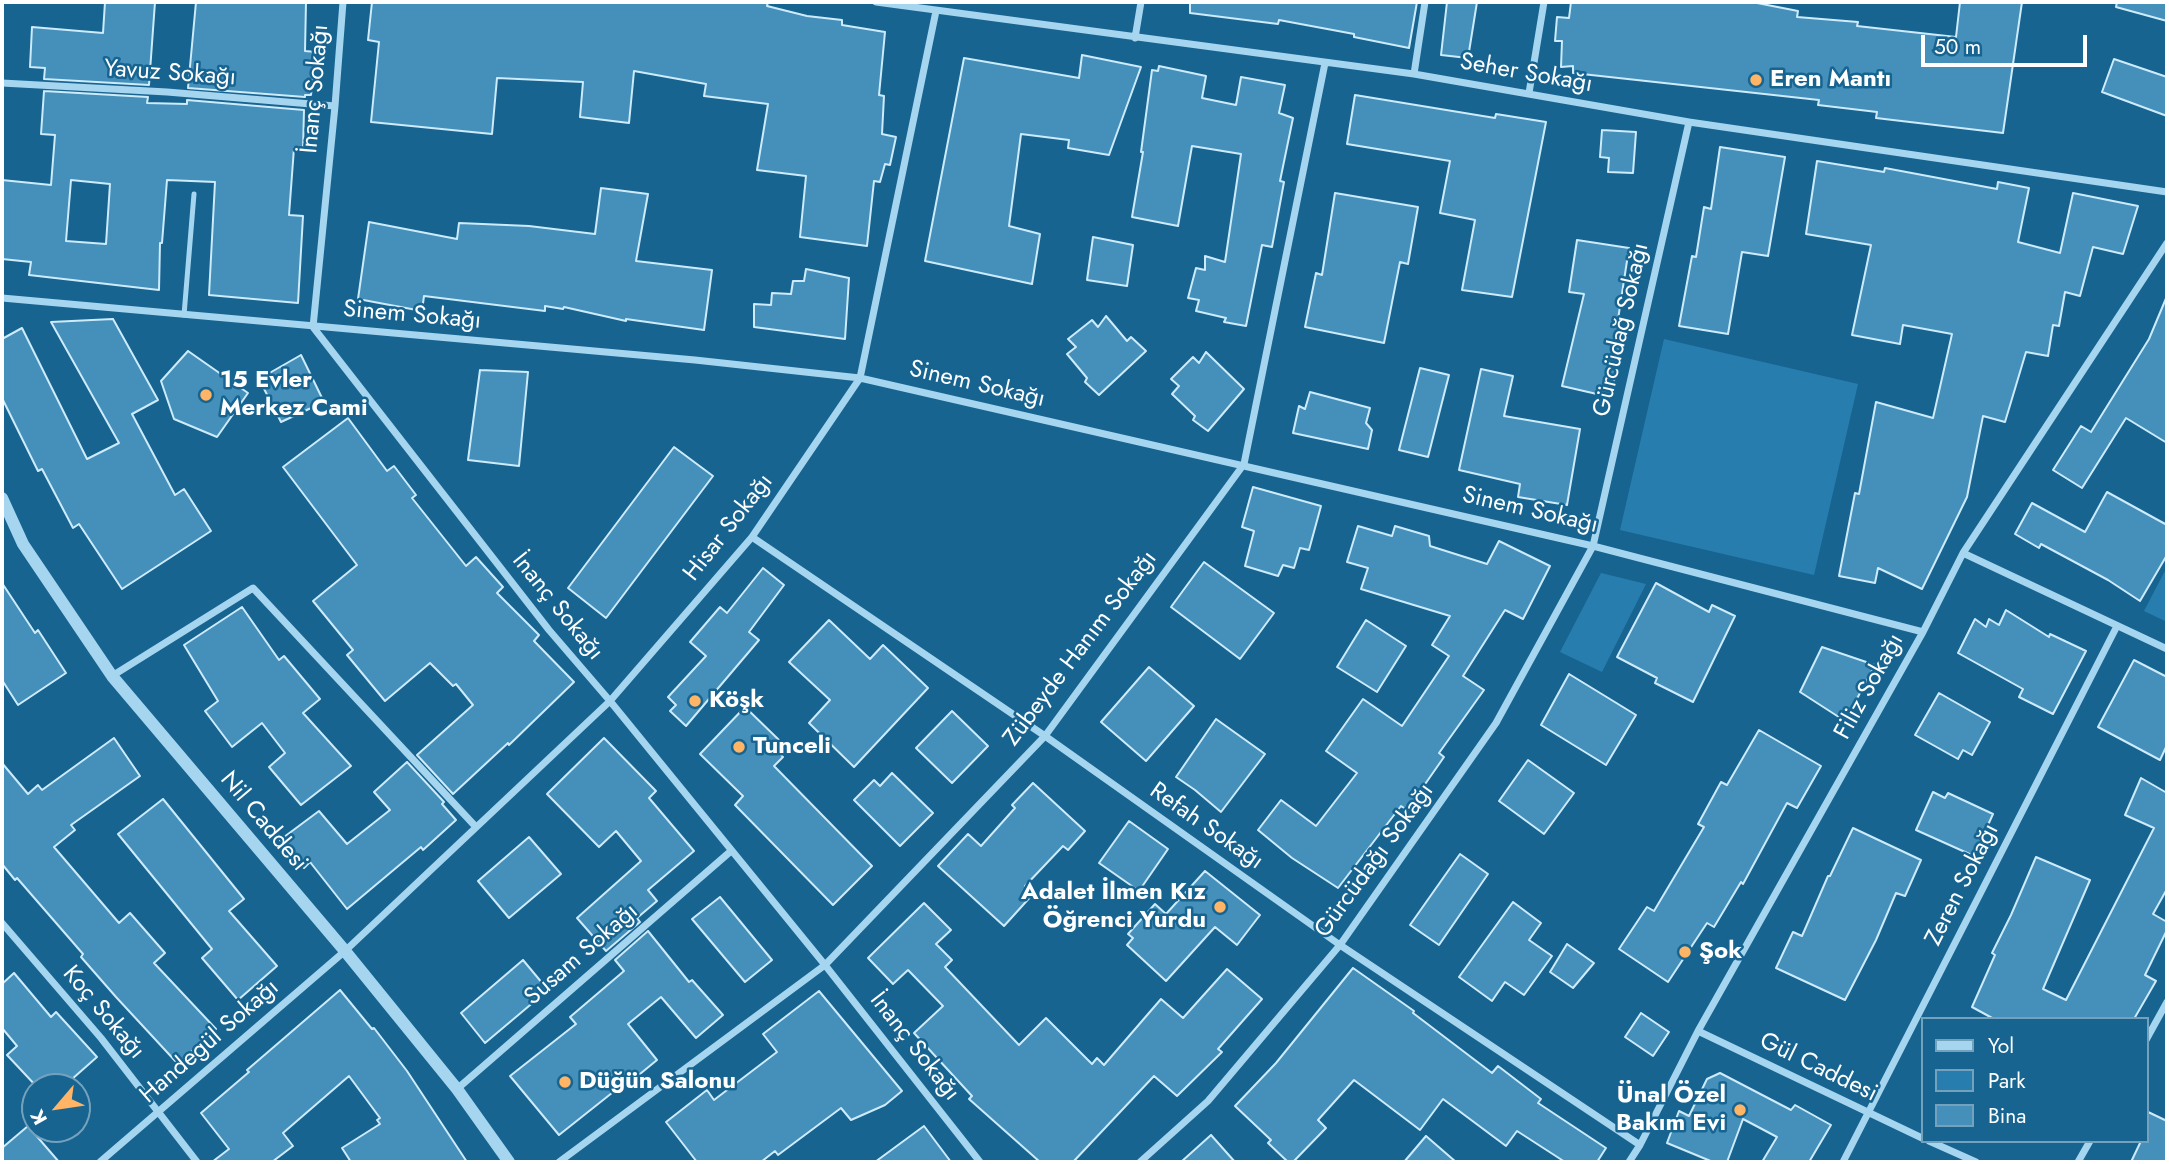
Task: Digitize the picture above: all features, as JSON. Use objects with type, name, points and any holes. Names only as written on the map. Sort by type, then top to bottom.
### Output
[{"type":"street","name":"İnanç Sokağı","points":[[343,2],[313,327],[549,630],[825,965],[980,1162]]},
{"type":"street","name":"Seher Sokağı","points":[[876,2],[1414,75],[1689,122],[2167,192]]},
{"type":"street","points":[[1135,38],[1141,2]]},
{"type":"street","points":[[1414,75],[1425,2]]},
{"type":"street","points":[[1529,93],[1544,2]]},
{"type":"street","name":"Hisar Sokağı","points":[[345,951],[610,701],[752,537],[860,378],[936,11]]},
{"type":"street","name":"Zübeyde Hanım Sokağı","points":[[559,1162],[825,965],[1045,736],[1244,464],[1325,63]]},
{"type":"street","name":"Yavuz Sokağı","points":[[2,83],[167,92],[335,106]]},
{"type":"street","name":"Gürcüdağ Sokağı","points":[[1593,546],[1689,122]]},
{"type":"street","name":"Filiz Sokağı","points":[[1629,1162],[1698,1031],[1923,632],[1964,553],[2167,243]]},
{"type":"street","name":"Sinem Sokağı","points":[[2,298],[695,360],[860,378],[1593,546],[1923,632]]},
{"type":"street","name":"Nil Caddesi","points":[[2,498],[23,544],[112,676],[345,951],[457,1089],[509,1162]]},
{"type":"street","name":"Refah Sokağı","points":[[752,537],[1045,736],[1340,945],[1640,1145]]},
{"type":"street","name":"Gürcüdağı Sokağı","points":[[1140,1162],[1208,1101],[1340,945],[1496,723],[1593,546]]},
{"type":"street","points":[[1964,553],[2167,649]]},
{"type":"street","points":[[112,676],[253,588],[476,827]]},
{"type":"street","name":"Zeren Sokağı","points":[[1843,1162],[2117,626]]},
{"type":"street","name":"Susam Sokağı","points":[[457,1089],[731,850]]},
{"type":"street","name":"Koç Sokağı","points":[[2,923],[101,1038],[197,1162]]},
{"type":"street","name":"Handegül Sokağı","points":[[100,1162],[345,951]]},
{"type":"street","points":[[2148,1036],[2167,1002]]},
{"type":"street","name":"Gül Caddesi","points":[[1698,1031],[1920,1137]]},
{"type":"street","points":[[1933,1143],[1976,1162]]},
{"type":"street","points":[[2078,1162],[2089,1143]]},
{"type":"lane","points":[[936,11],[940,2]]},
{"type":"lane","points":[[184,315],[194,194]]},
{"type":"green space","points":[[1664,339],[1858,384],[1814,575],[1620,530]]},
{"type":"green space","points":[[2167,567],[2167,622],[2144,611]]},
{"type":"green space","points":[[1601,573],[1646,584],[1602,672],[1560,652]]},
{"type":"building","points":[[105,2],[155,2],[149,85],[44,79],[45,68],[30,67],[32,27],[103,33]]},
{"type":"building","points":[[196,2],[306,2],[305,51],[316,52],[311,95],[305,97],[188,88]]},
{"type":"building","points":[[372,2],[768,2],[767,6],[807,16],[842,20],[842,25],[885,32],[879,95],[884,96],[882,134],[896,137],[890,165],[885,164],[880,182],[874,181],[867,246],[800,237],[806,176],[757,170],[768,104],[704,96],[706,84],[634,71],[629,123],[580,117],[583,82],[497,78],[492,134],[371,122],[379,42],[368,40]]},
{"type":"building","points":[[1190,2],[1417,2],[1409,48],[1354,37],[1354,34],[1279,20],[1278,24],[1190,13]]},
{"type":"building","points":[[1447,2],[1477,2],[1468,58],[1441,55]]},
{"type":"building","points":[[1571,2],[1752,2],[1798,11],[1797,17],[1858,22],[1857,26],[1956,37],[1960,2],[2022,2],[2003,133],[1876,118],[1877,112],[1818,105],[1819,100],[1573,73],[1573,66],[1561,67],[1562,41],[1555,41],[1557,17],[1569,18]]},
{"type":"building","points":[[2117,2],[2167,2],[2167,21],[2116,7]]},
{"type":"building","points":[[1082,55],[1141,67],[1109,155],[1068,148],[1069,140],[1021,134],[1009,226],[1040,234],[1032,284],[925,261],[964,58],[1079,78]]},
{"type":"building","points":[[2114,59],[2167,77],[2167,116],[2102,92]]},
{"type":"building","points":[[1159,66],[1206,76],[1202,98],[1236,105],[1241,77],[1285,85],[1279,113],[1293,118],[1280,181],[1284,182],[1272,247],[1262,245],[1246,326],[1224,322],[1226,318],[1196,311],[1199,300],[1188,298],[1196,268],[1205,270],[1205,256],[1225,262],[1241,154],[1192,146],[1178,226],[1132,217],[1143,152],[1152,70],[1158,71]]},
{"type":"building","points":[[44,91],[148,97],[147,103],[187,104],[187,100],[304,110],[303,149],[294,148],[289,215],[303,216],[298,303],[209,295],[215,182],[167,180],[160,243],[159,290],[29,275],[31,262],[2,259],[2,180],[51,185],[55,135],[41,134]],"holes":[[[71,180],[110,184],[106,244],[66,241]]]},
{"type":"building","points":[[1355,95],[1495,118],[1496,114],[1546,122],[1512,297],[1462,290],[1475,220],[1440,213],[1450,161],[1347,144]]},
{"type":"building","points":[[1602,130],[1636,132],[1633,173],[1608,172],[1609,158],[1600,157]]},
{"type":"building","points":[[1720,147],[1785,157],[1768,256],[1742,252],[1728,334],[1679,326],[1692,256],[1696,257],[1704,207],[1711,209]]},
{"type":"building","points":[[1817,161],[1884,172],[1885,168],[1997,189],[1998,182],[2029,188],[2018,242],[2060,253],[2073,193],[2138,206],[2123,254],[2093,247],[2080,296],[2065,292],[2059,326],[2053,325],[2048,356],[2026,352],[2005,422],[1983,416],[1967,497],[1922,589],[1878,568],[1875,583],[1839,576],[1855,493],[1859,494],[1876,402],[1933,418],[1952,334],[1903,325],[1900,344],[1852,335],[1871,245],[1806,234]]},
{"type":"building","points":[[601,188],[648,194],[636,261],[712,270],[704,330],[626,321],[564,307],[545,306],[545,311],[424,296],[422,311],[358,299],[369,222],[457,239],[459,223],[529,226],[595,234]]},
{"type":"building","points":[[1335,193],[1418,207],[1408,264],[1400,262],[1384,343],[1305,327],[1316,273],[1322,275]]},
{"type":"building","points":[[1093,237],[1133,245],[1127,286],[1087,280]]},
{"type":"building","points":[[1577,240],[1629,248],[1617,326],[1627,328],[1610,397],[1562,386],[1584,294],[1569,292]]},
{"type":"building","points":[[806,269],[849,278],[845,339],[754,327],[754,304],[771,305],[772,293],[791,294],[793,281],[804,281]]},
{"type":"building","points":[[2167,296],[2167,443],[2126,418],[2082,488],[2053,470],[2081,426],[2091,432],[2149,339]]},
{"type":"building","points":[[1106,316],[1127,341],[1131,337],[1146,351],[1099,395],[1085,382],[1087,378],[1067,354],[1076,347],[1068,339],[1092,320],[1098,327]]},
{"type":"building","points":[[113,319],[158,400],[132,414],[175,495],[184,489],[211,531],[122,589],[79,524],[73,528],[42,469],[38,471],[2,398],[2,339],[22,328],[87,459],[119,443],[51,322]]},
{"type":"building","name":"15 Evler Merkez Cami","points":[[188,351],[248,393],[217,437],[174,419],[161,381]]},
{"type":"building","points":[[1206,352],[1244,389],[1208,431],[1193,420],[1195,416],[1172,394],[1179,386],[1171,379],[1193,357],[1199,363]]},
{"type":"building","points":[[301,355],[324,402],[281,422],[259,379]]},
{"type":"building","points":[[1420,368],[1449,375],[1428,457],[1399,450]]},
{"type":"building","points":[[1481,369],[1513,376],[1504,416],[1580,429],[1567,505],[1518,497],[1520,484],[1459,470]]},
{"type":"building","points":[[480,370],[528,372],[519,466],[468,460]]},
{"type":"building","points":[[1310,392],[1370,408],[1366,423],[1372,430],[1368,449],[1293,433],[1299,406],[1305,409]]},
{"type":"building","points":[[348,418],[387,471],[394,466],[416,495],[412,498],[466,566],[476,557],[503,587],[497,593],[539,635],[534,641],[574,682],[453,794],[417,755],[473,705],[456,684],[453,686],[430,663],[385,701],[347,655],[353,650],[313,601],[357,565],[283,467]]},
{"type":"building","points":[[674,447],[713,476],[606,618],[568,588]]},
{"type":"building","points":[[1253,487],[1321,506],[1309,550],[1300,548],[1294,568],[1283,565],[1278,576],[1245,566],[1254,531],[1242,527]]},
{"type":"building","points":[[2107,492],[2167,525],[2167,555],[2140,601],[2108,580],[2041,544],[2039,548],[2015,534],[2032,503],[2085,532]]},
{"type":"building","points":[[1358,526],[1392,536],[1395,526],[1429,536],[1430,546],[1487,564],[1499,541],[1550,566],[1523,619],[1505,610],[1463,676],[1484,690],[1439,753],[1444,757],[1407,810],[1401,806],[1338,888],[1292,858],[1258,830],[1281,800],[1316,826],[1357,773],[1326,751],[1363,699],[1402,726],[1449,656],[1432,645],[1450,616],[1361,589],[1368,568],[1347,562]]},
{"type":"building","points":[[1204,562],[1274,613],[1240,659],[1171,607]]},
{"type":"building","points":[[763,568],[784,585],[749,632],[759,640],[686,726],[670,711],[676,705],[668,697],[706,656],[690,642],[720,607],[727,613]]},
{"type":"building","points":[[2,583],[35,633],[38,630],[66,673],[18,705],[2,680]]},
{"type":"building","points":[[1656,583],[1709,612],[1712,605],[1735,616],[1693,702],[1655,683],[1657,678],[1617,657]]},
{"type":"building","points":[[242,607],[279,660],[284,656],[320,699],[303,713],[351,766],[301,805],[269,767],[285,753],[262,723],[232,747],[205,711],[218,701],[184,645]]},
{"type":"building","points":[[2006,610],[2049,637],[2050,634],[2086,651],[2053,714],[2019,697],[2023,689],[1958,653],[1975,619],[1986,627],[1989,619],[1999,625]]},
{"type":"building","points":[[829,620],[870,659],[883,645],[928,688],[854,767],[809,723],[830,700],[789,662]]},
{"type":"building","points":[[1366,620],[1406,646],[1377,692],[1337,667]]},
{"type":"building","points":[[1822,647],[1875,665],[1845,721],[1800,692]]},
{"type":"building","points":[[2134,660],[2167,677],[2167,745],[2160,760],[2098,727]]},
{"type":"building","points":[[1149,667],[1194,706],[1146,761],[1101,722]]},
{"type":"building","points":[[1569,674],[1636,715],[1606,765],[1541,725]]},
{"type":"building","points":[[1939,693],[1990,722],[1972,755],[1963,750],[1958,759],[1915,735]]},
{"type":"building","points":[[745,707],[779,740],[773,746],[783,757],[774,766],[872,866],[833,905],[735,805],[743,796],[700,754]]},
{"type":"building","points":[[952,711],[988,746],[952,783],[916,748]]},
{"type":"building","points":[[1216,719],[1265,754],[1221,812],[1176,777]]},
{"type":"building","points":[[1759,730],[1821,766],[1797,808],[1787,803],[1743,884],[1741,882],[1714,927],[1707,923],[1668,982],[1619,949],[1647,907],[1654,911],[1704,827],[1698,824],[1721,782],[1727,785]]},
{"type":"building","points":[[114,738],[140,776],[71,825],[75,830],[54,847],[119,923],[130,913],[165,953],[154,963],[216,1029],[178,1064],[116,997],[81,957],[83,954],[2,864],[2,763],[28,794],[38,785],[42,790]]},
{"type":"building","points":[[604,738],[656,791],[649,798],[694,851],[648,890],[657,901],[637,918],[640,922],[606,951],[577,918],[641,861],[616,831],[599,847],[547,794]]},
{"type":"building","points":[[1528,760],[1574,793],[1544,834],[1499,801]]},
{"type":"building","points":[[407,762],[444,802],[442,804],[456,820],[423,850],[421,847],[347,909],[310,862],[304,868],[280,840],[319,811],[347,844],[390,810],[374,792]]},
{"type":"building","points":[[892,773],[933,813],[900,846],[854,800],[874,780],[880,786]]},
{"type":"building","points":[[2141,778],[2167,793],[2167,889],[2153,914],[2167,922],[2167,930],[2145,975],[2156,981],[2135,1017],[1990,1017],[1972,1007],[1995,955],[1992,953],[2036,857],[2090,880],[2043,989],[2066,1000],[2154,828],[2125,815]]},
{"type":"building","points":[[1033,783],[1085,831],[1068,850],[1063,846],[1025,886],[1033,894],[1004,926],[938,866],[968,834],[981,846],[1015,808],[1012,805]]},
{"type":"building","points":[[1933,792],[1945,798],[1948,793],[1993,814],[1974,856],[1916,830]]},
{"type":"building","points":[[163,799],[244,899],[229,911],[277,966],[238,1000],[202,958],[212,949],[118,834]]},
{"type":"building","points":[[1129,821],[1168,849],[1139,891],[1099,863]]},
{"type":"building","points":[[1853,828],[1921,860],[1905,896],[1896,893],[1876,940],[1845,1000],[1776,968],[1793,932],[1802,936],[1828,876]]},
{"type":"building","points":[[529,837],[561,874],[509,918],[478,881]]},
{"type":"building","points":[[1460,854],[1488,874],[1439,945],[1410,925]]},
{"type":"building","points":[[1205,871],[1260,915],[1237,945],[1215,927],[1166,981],[1127,945],[1133,938],[1128,934],[1155,904],[1166,914]]},
{"type":"building","points":[[720,897],[772,960],[745,982],[692,919]]},
{"type":"building","points":[[1513,902],[1541,923],[1529,940],[1552,956],[1524,995],[1505,982],[1492,1001],[1459,977]]},
{"type":"building","points":[[924,903],[951,930],[936,944],[952,960],[945,967],[1019,1045],[1046,1018],[1092,1064],[1097,1058],[1104,1065],[1161,999],[1183,1018],[1227,969],[1262,999],[1218,1049],[1222,1052],[1177,1096],[1154,1076],[1073,1162],[1040,1162],[969,1099],[972,1096],[914,1033],[943,1006],[908,970],[893,984],[868,958]]},
{"type":"building","points":[[648,931],[689,982],[692,980],[723,1015],[696,1038],[661,997],[628,1024],[657,1060],[559,1135],[510,1076],[576,1024],[570,1017],[624,971],[615,960]]},
{"type":"building","points":[[1567,944],[1594,963],[1573,988],[1550,972]]},
{"type":"building","points":[[523,960],[548,990],[485,1043],[461,1013]]},
{"type":"building","points":[[1353,968],[1414,1011],[1413,1013],[1492,1073],[1498,1066],[1541,1099],[1538,1103],[1606,1148],[1597,1162],[1565,1162],[1517,1131],[1506,1146],[1443,1099],[1420,1130],[1354,1080],[1318,1120],[1326,1128],[1293,1162],[1288,1162],[1268,1143],[1271,1140],[1235,1106],[1276,1063]]},
{"type":"building","points":[[14,973],[51,1017],[56,1012],[97,1057],[79,1073],[24,1073],[7,1055],[17,1046],[2,1028],[2,984]]},
{"type":"building","points":[[340,990],[407,1071],[467,1162],[351,1162],[342,1148],[380,1124],[377,1120],[380,1118],[349,1076],[283,1133],[293,1146],[272,1162],[212,1162],[229,1149],[201,1113]]},
{"type":"building","points":[[819,991],[902,1091],[885,1105],[851,1120],[841,1108],[778,1155],[775,1151],[761,1162],[697,1162],[666,1122],[707,1090],[714,1100],[777,1052],[763,1034]]},
{"type":"building","points":[[1641,1013],[1669,1032],[1653,1056],[1625,1037]]},
{"type":"building","points":[[1720,1073],[1791,1110],[1795,1105],[1831,1125],[1809,1162],[1762,1162],[1777,1137],[1743,1119],[1727,1162],[1713,1162],[1667,1143],[1679,1111],[1689,1116],[1707,1079]]},
{"type":"building","points":[[2148,1112],[2167,1121],[2167,1162],[2131,1162],[2140,1143],[2148,1143]]},
{"type":"building","points":[[924,1126],[951,1162],[875,1162]]},
{"type":"building","points":[[21,1132],[21,1143],[43,1143],[59,1162],[2,1162],[2,1148]]},
{"type":"building","points":[[1211,1135],[1235,1162],[1181,1162]]},
{"type":"building","points":[[1426,1136],[1456,1162],[1404,1162]]},
{"type":"place","name":"Eren Mantı","points":[[1756,80]]},
{"type":"place","name":"15 Evler Merkez Cami","points":[[206,395]]},
{"type":"place","name":"Köşk","points":[[695,701]]},
{"type":"place","name":"Tunceli","points":[[739,747]]},
{"type":"place","name":"Adalet İlmen Kız Öğrenci Yurdu","points":[[1220,907]]},
{"type":"place","name":"Şok","points":[[1685,952]]},
{"type":"place","name":"Düğün Salonu","points":[[565,1082]]},
{"type":"place","name":"Ünal Özel Bakım Evi","points":[[1740,1110]]}]
